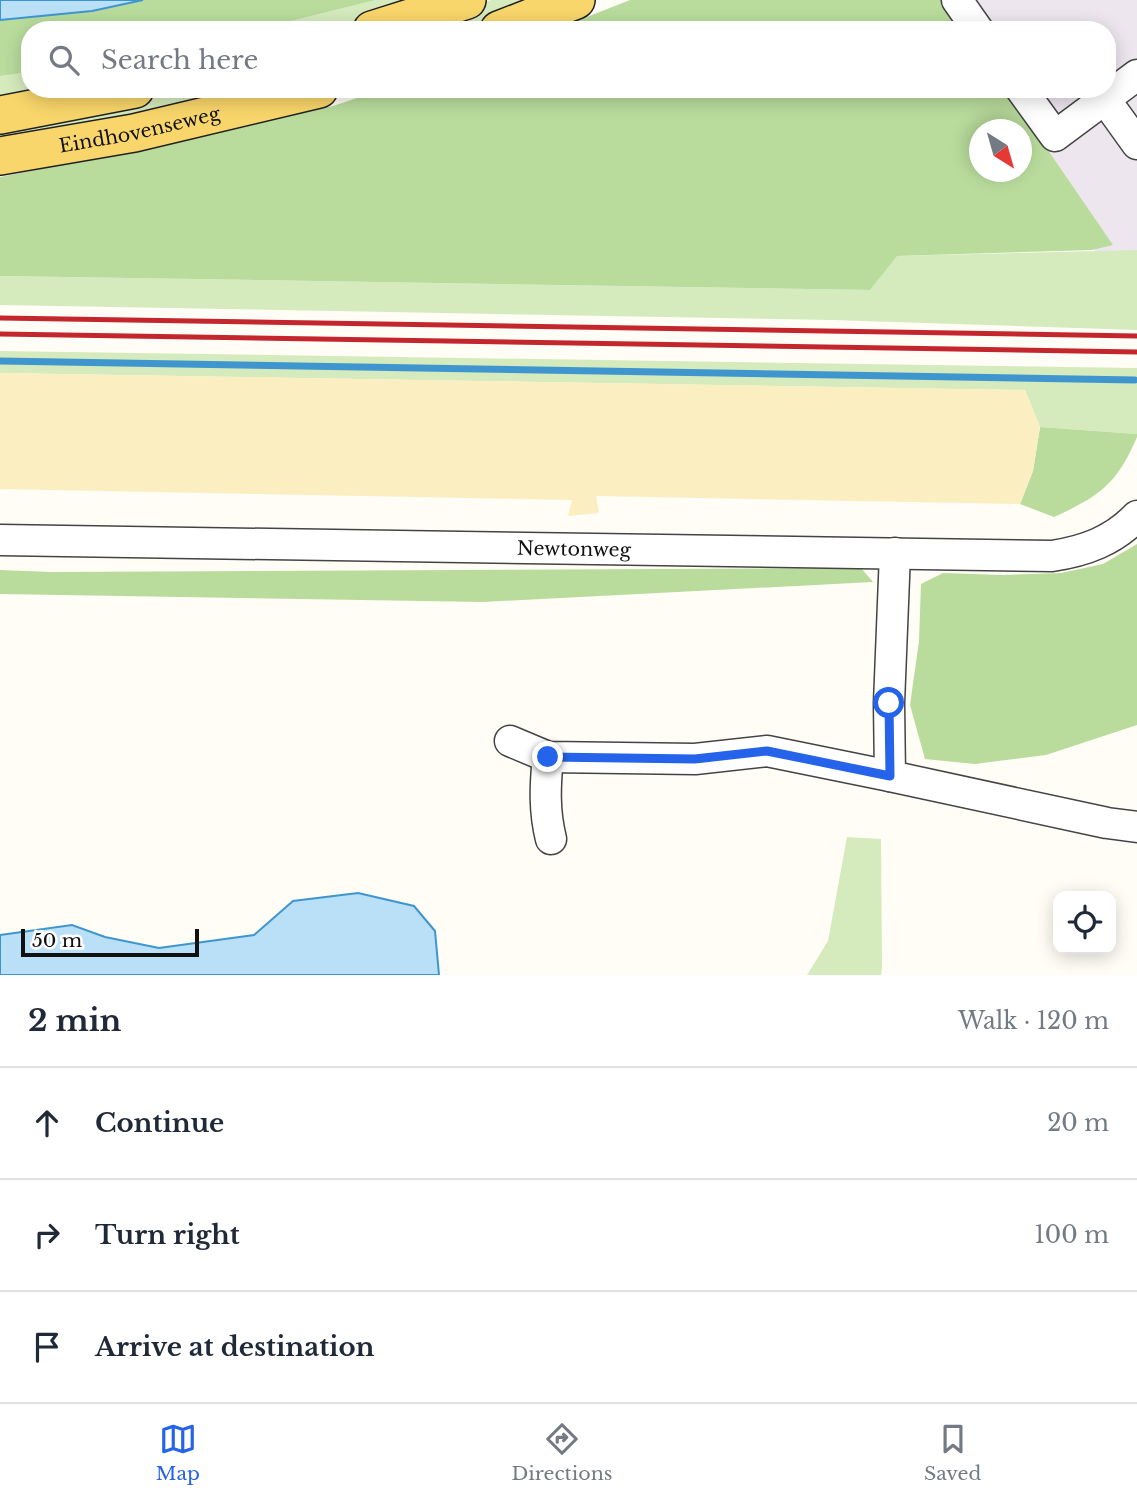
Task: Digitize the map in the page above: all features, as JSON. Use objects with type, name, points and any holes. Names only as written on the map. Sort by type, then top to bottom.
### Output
[{"type":"main road","points":[[401,21],[467,0]]},
{"type":"main road","points":[[522,21],[576,0]]},
{"type":"main road","points":[[0,115],[88,98]]},
{"type":"main road","name":"Eindhovenseweg","points":[[0,156],[134,133],[281,98]]},
{"type":"street","points":[[957,0],[972,21]]},
{"type":"street","points":[[1116,90],[1137,75]]},
{"type":"street","points":[[1028,98],[1055,136],[1104,98],[1137,144]]},
{"type":"street","name":"Newtonweg","points":[[0,540],[1061,555],[1080,552],[1103,542],[1137,516]]},
{"type":"street","points":[[890,776],[889,703],[895,553]]},
{"type":"street","points":[[510,741],[548,757],[695,759],[767,751],[1107,823],[1137,827]]},
{"type":"street","points":[[548,757],[545,792],[546,819],[551,839]]},
{"type":"shaded area","points":[[935,0],[1137,0],[1137,257],[1099,257],[1032,151],[1032,119],[1013,119],[998,98],[1116,98],[1116,21],[948,21]]},
{"type":"green space","points":[[143,0],[376,0],[291,21],[21,21],[21,73],[0,76],[0,20],[92,11]]},
{"type":"green space","points":[[376,0],[429,0],[362,21],[291,21]]},
{"type":"green space","points":[[491,0],[554,0],[497,21],[427,21]]},
{"type":"green space","points":[[630,0],[945,0],[959,21],[577,21]]},
{"type":"green space","points":[[21,73],[21,98],[26,98],[0,103],[0,76]]},
{"type":"green space","points":[[127,98],[237,98],[0,147],[0,122]]},
{"type":"green space","points":[[357,98],[1012,98],[1027,119],[969,119],[969,182],[1032,182],[1032,127],[1113,245],[1092,250],[897,256],[870,290],[0,276],[0,177],[173,143]]},
{"type":"green space","points":[[1137,250],[1137,330],[831,320],[0,305],[0,276],[870,290],[896,256]]},
{"type":"green space","points":[[0,351],[1137,368],[1137,434],[1040,427],[1025,390],[0,373]]},
{"type":"green space","points":[[1040,427],[1137,434],[1137,437],[1122,466],[1105,487],[1084,502],[1054,517],[1020,504],[1033,471]]},
{"type":"green space","points":[[1137,544],[1137,725],[1046,755],[975,764],[925,759],[910,705],[919,641],[921,584],[943,573],[1061,573],[1103,564]]},
{"type":"green space","points":[[861,568],[873,582],[483,602],[0,594],[0,570],[51,572]]},
{"type":"green space","points":[[847,837],[881,839],[881,975],[807,975],[828,941]]},
{"type":"sand","points":[[0,373],[1025,390],[1040,427],[1033,471],[1020,504],[596,496],[599,513],[568,516],[572,500],[0,489]]},
{"type":"water","points":[[0,0],[143,0],[92,11],[0,20]]},
{"type":"water","points":[[358,893],[414,906],[435,931],[439,975],[0,975],[0,935],[72,925],[105,937],[159,948],[254,935],[293,901]]},
{"type":"waterway","points":[[0,361],[1135,380]]},
{"type":"railway","points":[[0,318],[1137,336]]},
{"type":"railway","points":[[0,334],[1137,352]]},
{"type":"route","points":[[548,757],[695,759],[767,751],[890,776],[889,703]]}]
